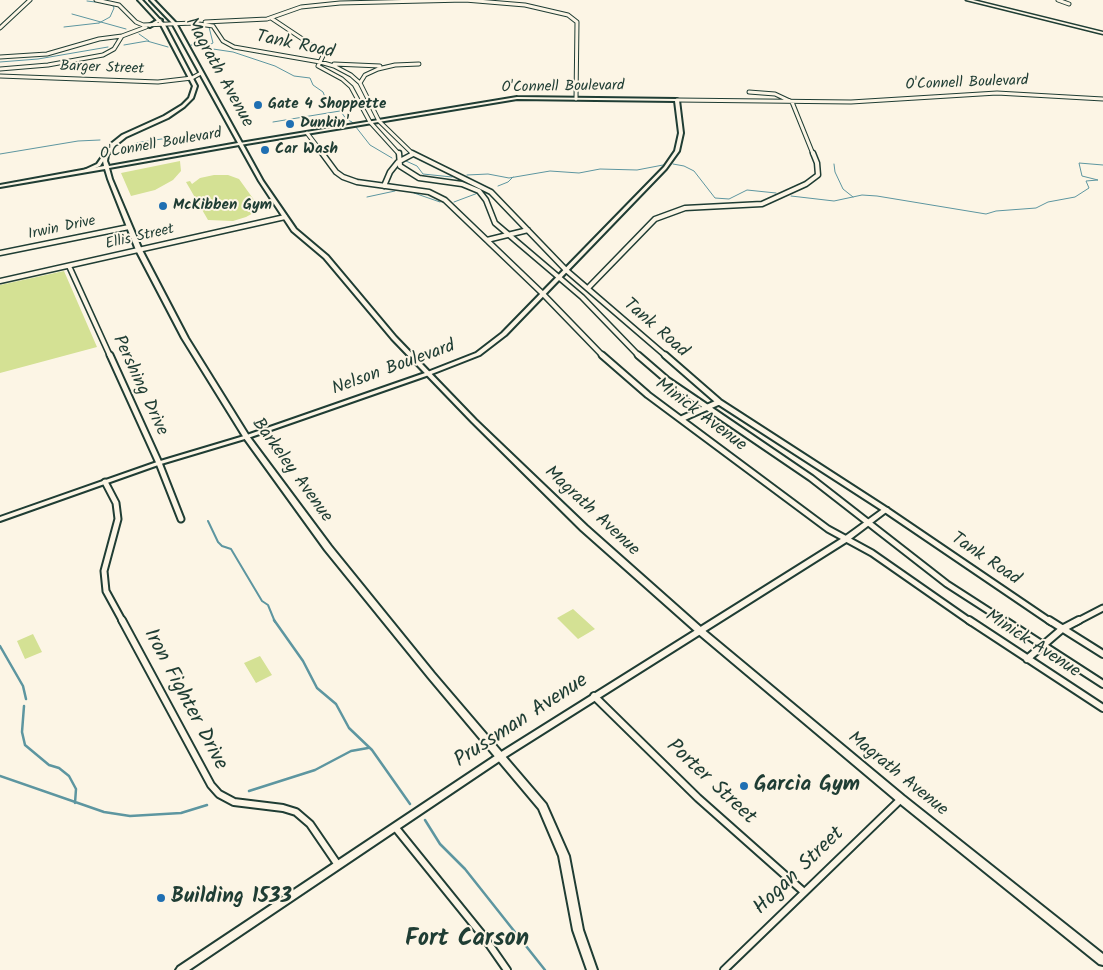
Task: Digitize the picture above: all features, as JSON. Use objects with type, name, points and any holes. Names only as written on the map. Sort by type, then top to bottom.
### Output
[{"type":"highway","points":[[968,0],[1103,32]]},
{"type":"highway","points":[[984,0],[1103,28]]},
{"type":"main road","points":[[107,152],[124,136],[183,106],[194,93],[195,86],[192,78],[163,24],[140,0]]},
{"type":"main road","name":"Magrath Avenue","points":[[152,0],[174,24],[240,144],[285,217],[303,239],[327,257],[428,374],[584,528],[699,630],[901,799],[1103,960]]},
{"type":"main road","name":"O'Connell Boulevard","points":[[0,186],[240,144]]},
{"type":"main road","name":"Barkeley Avenue","points":[[107,152],[104,161],[139,250],[185,338],[246,436],[328,548],[431,675],[543,807],[564,856],[578,930],[592,970]]},
{"type":"street","points":[[0,28],[30,0]]},
{"type":"street","points":[[96,0],[119,4],[137,23],[148,26],[272,18],[292,9],[311,5],[416,0],[507,2],[574,18],[578,27],[576,99]]},
{"type":"street","points":[[1058,0],[1069,4]]},
{"type":"street","points":[[272,18],[322,52],[323,56],[319,67],[342,79],[351,87],[370,122],[399,153],[400,166],[403,169],[419,178],[462,184],[479,191],[486,200],[495,223],[582,297],[644,361],[667,380],[811,478],[940,579],[1103,684]]},
{"type":"street","points":[[0,57],[46,54],[65,50],[99,40],[122,36],[160,20]]},
{"type":"street","name":"Tank Road","points":[[214,22],[223,41],[234,47],[326,63],[344,71],[360,83],[379,121],[413,154],[422,160],[487,189],[566,270],[719,402],[886,510],[1062,629],[1103,654]]},
{"type":"street","points":[[0,69],[48,65],[103,55],[114,49],[122,36]]},
{"type":"street","points":[[326,63],[357,66],[419,64]]},
{"type":"street","points":[[360,83],[363,77],[370,72],[390,65]]},
{"type":"street","name":"Barger Street","points":[[0,76],[158,82],[192,78],[201,73]]},
{"type":"street","points":[[588,288],[650,223],[662,216],[692,207],[762,204],[816,178],[819,172],[817,163],[792,102],[775,94],[748,92]]},
{"type":"street","name":"O'Connell Boulevard","points":[[240,144],[504,100],[851,102],[994,93],[1103,99]]},
{"type":"street","name":"Nelson Boulevard","points":[[0,519],[159,463],[246,436],[468,359],[504,334],[658,176],[673,158],[681,133],[677,100]]},
{"type":"street","name":"Minick Avenue","points":[[307,133],[341,176],[358,182],[425,191],[446,200],[543,294],[613,366],[681,419],[819,522],[872,553],[1027,659],[1103,708]]},
{"type":"street","points":[[84,171],[97,166],[107,152]]},
{"type":"street","points":[[384,186],[390,172],[400,160],[413,154]]},
{"type":"street","name":"Ellis Street","points":[[0,281],[285,217]]},
{"type":"street","name":"Irwin Drive","points":[[0,254],[129,227]]},
{"type":"street","points":[[487,240],[528,230]]},
{"type":"street","name":"Pershing Drive","points":[[69,266],[159,463],[181,520]]},
{"type":"street","points":[[681,419],[719,402]]},
{"type":"street","name":"Iron Fighter Drive","points":[[105,482],[116,503],[118,519],[104,571],[106,591],[211,785],[219,794],[234,802],[283,808],[296,812],[310,824],[338,865]]},
{"type":"street","name":"Prussman Avenue","points":[[181,970],[501,756],[846,539],[886,510]]},
{"type":"street","points":[[1027,659],[1062,629],[1103,608]]},
{"type":"street","name":"Porter Street","points":[[594,696],[698,798],[804,892]]},
{"type":"street","name":"Hogan Street","points":[[724,970],[901,799]]},
{"type":"street","points":[[395,827],[484,937],[507,970]]},
{"type":"green space","points":[[180,161],[181,171],[173,180],[155,190],[131,196],[121,173]]},
{"type":"green space","points":[[228,175],[239,179],[257,204],[255,212],[233,221],[208,220],[186,182],[190,181],[192,184],[200,178]]},
{"type":"green space","points":[[64,271],[97,347],[0,373],[0,285]]},
{"type":"green space","points":[[573,609],[595,629],[578,639],[557,618]]},
{"type":"green space","points":[[33,634],[42,652],[25,659],[17,641]]},
{"type":"green space","points":[[260,656],[272,675],[256,683],[244,663]]},
{"type":"waterway","points":[[87,1],[95,2]]},
{"type":"waterway","points":[[101,22],[110,17],[114,8],[112,4]]},
{"type":"waterway","points":[[72,14],[101,22]]},
{"type":"waterway","points":[[64,27],[101,22]]},
{"type":"waterway","points":[[101,22],[126,29]]},
{"type":"waterway","points":[[207,46],[213,43],[209,27]]},
{"type":"waterway","points":[[139,34],[149,41]]},
{"type":"waterway","points":[[124,45],[147,41],[168,47]]},
{"type":"waterway","points":[[191,45],[207,46]]},
{"type":"waterway","points":[[207,46],[213,49],[233,52],[275,66],[294,76],[310,78],[313,85],[323,92],[325,97],[334,101],[346,119],[352,122],[370,145],[392,158]]},
{"type":"waterway","points":[[0,62],[38,59],[108,47]]},
{"type":"waterway","points":[[273,122],[340,111]]},
{"type":"waterway","points":[[135,143],[215,131]]},
{"type":"waterway","points":[[0,154],[78,141],[100,140]]},
{"type":"waterway","points":[[406,161],[417,166],[423,174],[452,177]]},
{"type":"waterway","points":[[853,197],[862,195],[877,196],[986,214],[996,211],[1036,208],[1048,202],[1075,197],[1089,188],[1086,181],[1098,180],[1082,176],[1079,163],[1103,165]]},
{"type":"waterway","points":[[673,164],[684,166],[694,171],[715,198],[729,199],[747,190],[776,193]]},
{"type":"waterway","points":[[834,164],[835,172],[843,189],[853,197]]},
{"type":"waterway","points":[[513,177],[550,171],[579,173],[600,169],[637,170],[663,165]]},
{"type":"waterway","points":[[467,175],[488,174],[513,177]]},
{"type":"waterway","points":[[498,186],[508,182],[513,177]]},
{"type":"waterway","points":[[367,197],[395,191]]},
{"type":"waterway","points":[[414,193],[440,202]]},
{"type":"waterway","points":[[454,202],[478,193]]},
{"type":"waterway","points":[[791,196],[834,201],[853,197]]},
{"type":"waterway","points":[[208,521],[218,542],[222,546],[231,549],[262,601],[268,605],[274,621]]},
{"type":"waterway","points":[[274,621],[303,661],[317,688],[336,704],[349,728],[372,750],[410,804]]},
{"type":"waterway","points":[[0,646],[23,686],[26,699]]},
{"type":"waterway","points":[[24,706],[22,732],[25,745],[49,765],[59,768],[69,776],[76,789],[75,802]]},
{"type":"waterway","points":[[249,791],[315,770],[351,751],[368,748]]},
{"type":"waterway","points":[[0,776],[75,802]]},
{"type":"waterway","points":[[75,802],[104,812],[130,816],[181,813],[207,805]]},
{"type":"waterway","points":[[425,820],[440,844],[465,869],[545,970]]},
{"type":"place","name":"Gate 4 Shoppette","points":[[258,105]]},
{"type":"place","name":"Dunkin'","points":[[290,124]]},
{"type":"place","name":"Car Wash","points":[[265,150]]},
{"type":"place","name":"McKibben Gym","points":[[163,206]]},
{"type":"place","name":"Garcia Gym","points":[[744,786]]},
{"type":"place","name":"Building 1533","points":[[161,898]]},
{"type":"district","name":"Fort Carson","points":[[467,941]]}]
